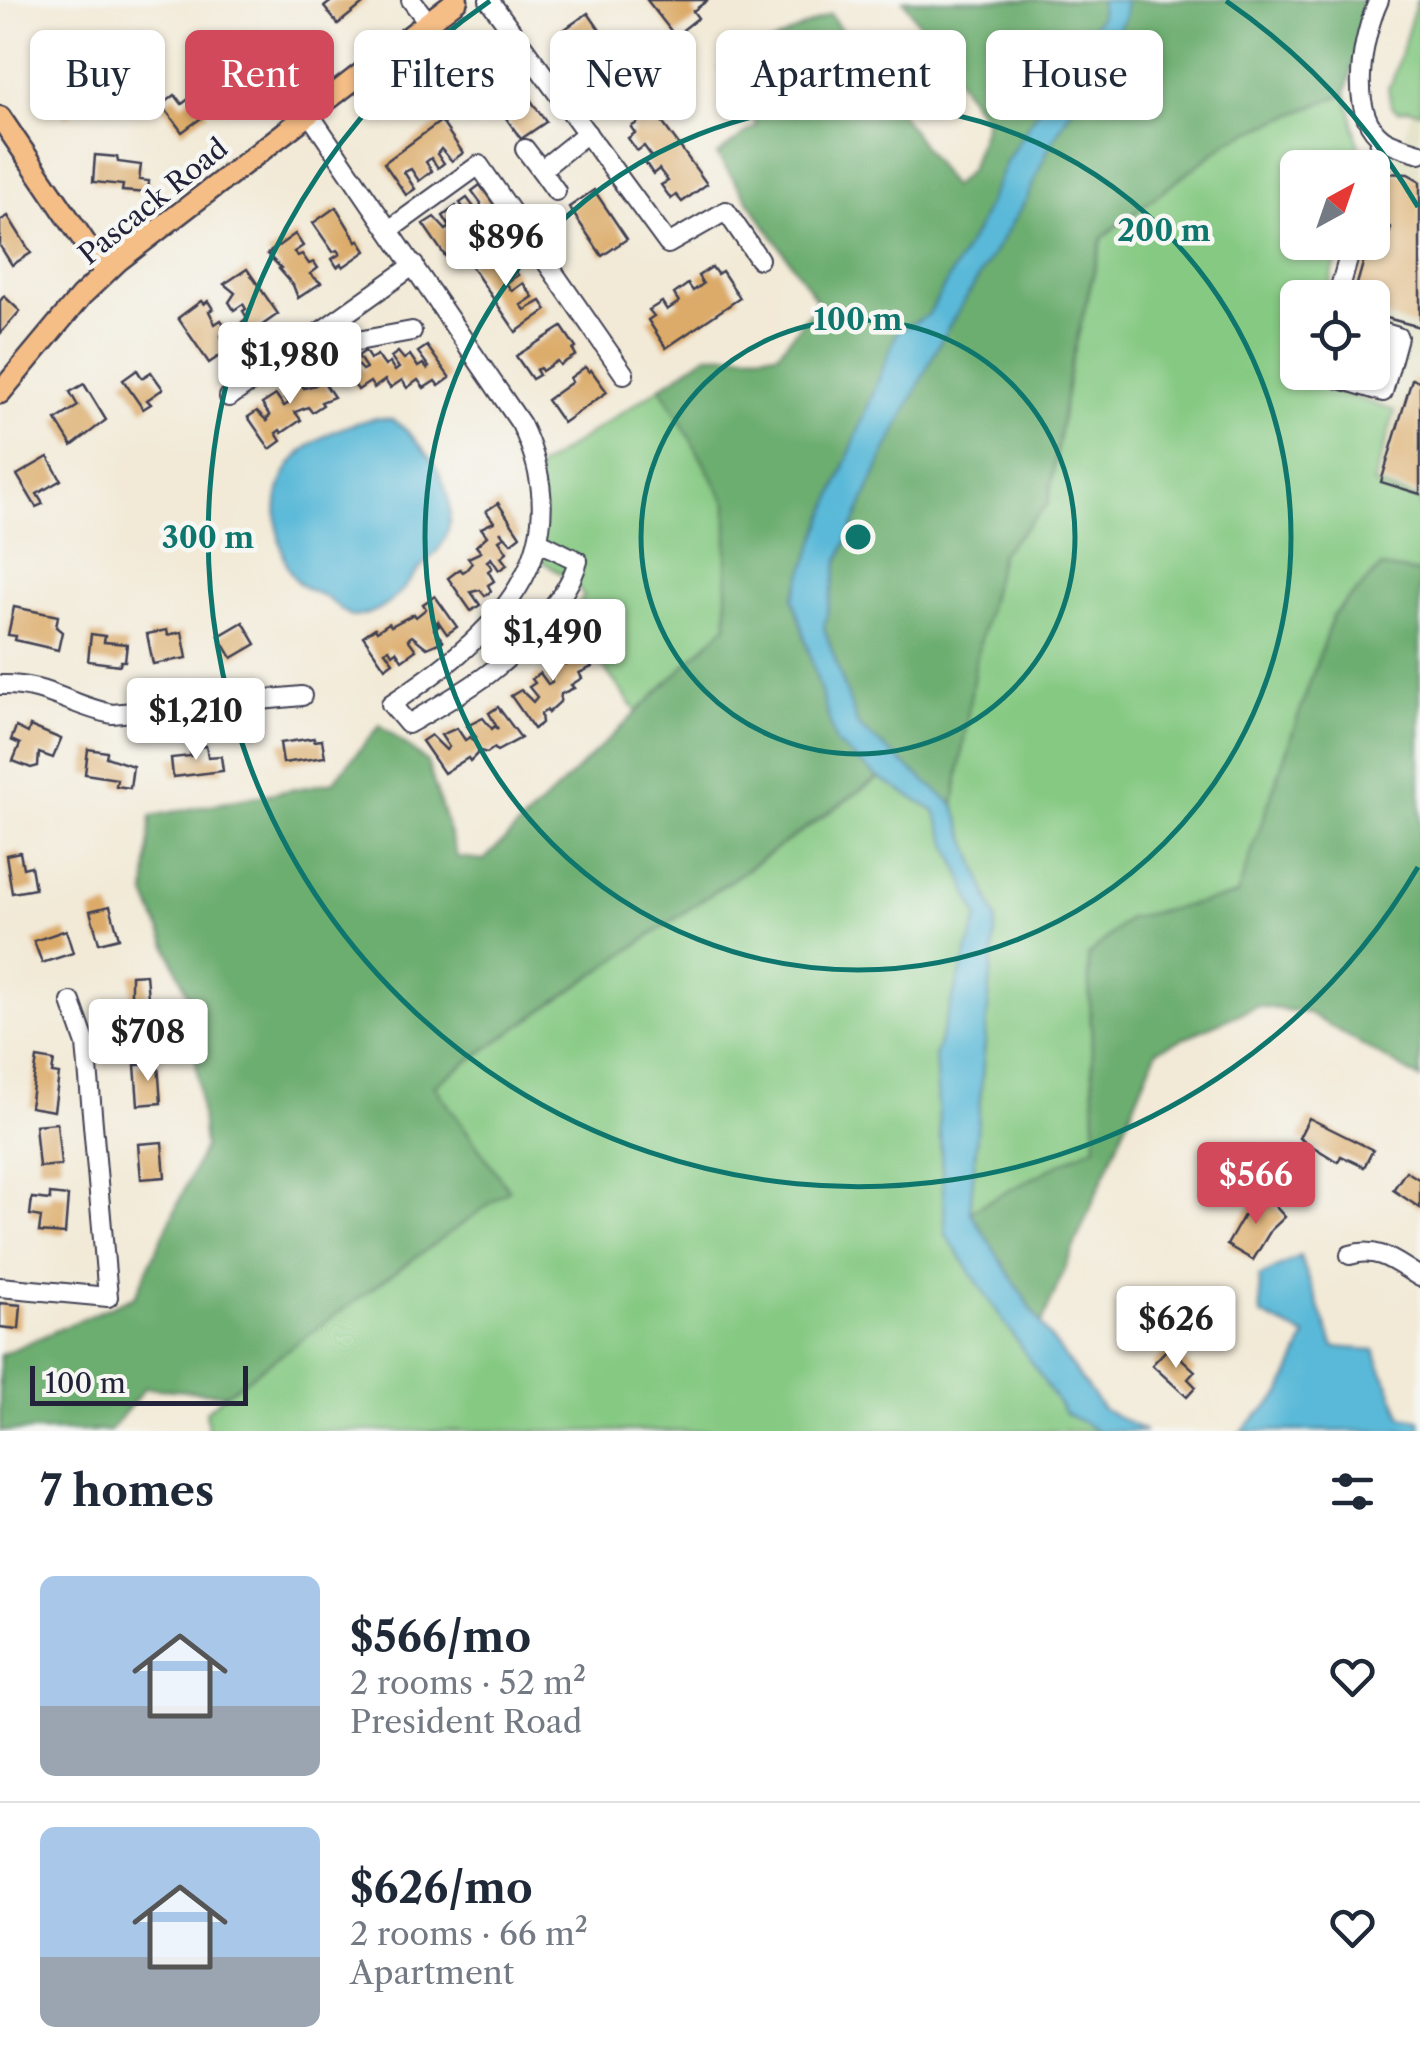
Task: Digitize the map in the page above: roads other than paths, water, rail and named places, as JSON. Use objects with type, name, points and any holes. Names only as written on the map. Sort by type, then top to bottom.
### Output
[{"type":"main road","name":"Pascack Road","points":[[334,92],[458,0]]},
{"type":"main road","points":[[0,117],[106,272]]},
{"type":"main road","name":"Pascack Road","points":[[0,392],[106,272],[298,120]]},
{"type":"street","points":[[410,0],[428,22]]},
{"type":"street","points":[[489,0],[668,244],[726,211],[759,260]]},
{"type":"street","points":[[1379,0],[1364,43],[1360,88],[1369,121],[1381,138],[1420,153]]},
{"type":"street","points":[[313,120],[521,424],[532,446],[542,490],[538,540],[520,583],[481,636],[435,676],[391,704],[408,724],[479,684],[524,646],[572,581],[578,561],[538,540]]},
{"type":"street","points":[[541,170],[587,133]]},
{"type":"street","points":[[1378,150],[1381,138]]},
{"type":"street","points":[[525,148],[556,191]]},
{"type":"street","points":[[388,230],[479,165],[624,374]]},
{"type":"street","points":[[230,397],[414,265]]},
{"type":"street","points":[[324,330],[341,344],[412,330]]},
{"type":"street","points":[[1390,335],[1398,337],[1390,366]]},
{"type":"street","points":[[0,684],[40,688],[112,714],[302,696]]},
{"type":"street","points":[[0,1287],[108,1297],[86,1044],[71,1002]]},
{"type":"street","points":[[1350,1255],[1366,1250],[1420,1277]]},
{"type":"water","points":[[1101,0],[1125,0],[1125,17],[1117,30],[1090,30],[1100,17]]},
{"type":"water","points":[[1032,120],[1065,120],[1026,200],[944,334],[882,459],[838,562],[824,628],[858,726],[954,805],[996,919],[970,1211],[1041,1325],[1103,1409],[1145,1431],[1099,1431],[1065,1413],[946,1235],[935,1055],[978,918],[935,811],[879,778],[836,743],[793,598],[897,332],[928,315],[978,227],[1007,160]]},
{"type":"water","points":[[377,418],[394,420],[418,442],[444,485],[450,517],[441,545],[395,598],[373,612],[353,617],[292,575],[280,542],[278,493],[285,474],[312,444],[353,424]]},
{"type":"water","points":[[1300,1256],[1334,1347],[1374,1350],[1402,1417],[1420,1420],[1420,1431],[1241,1431],[1281,1394],[1306,1336],[1261,1315],[1259,1277]]}]
